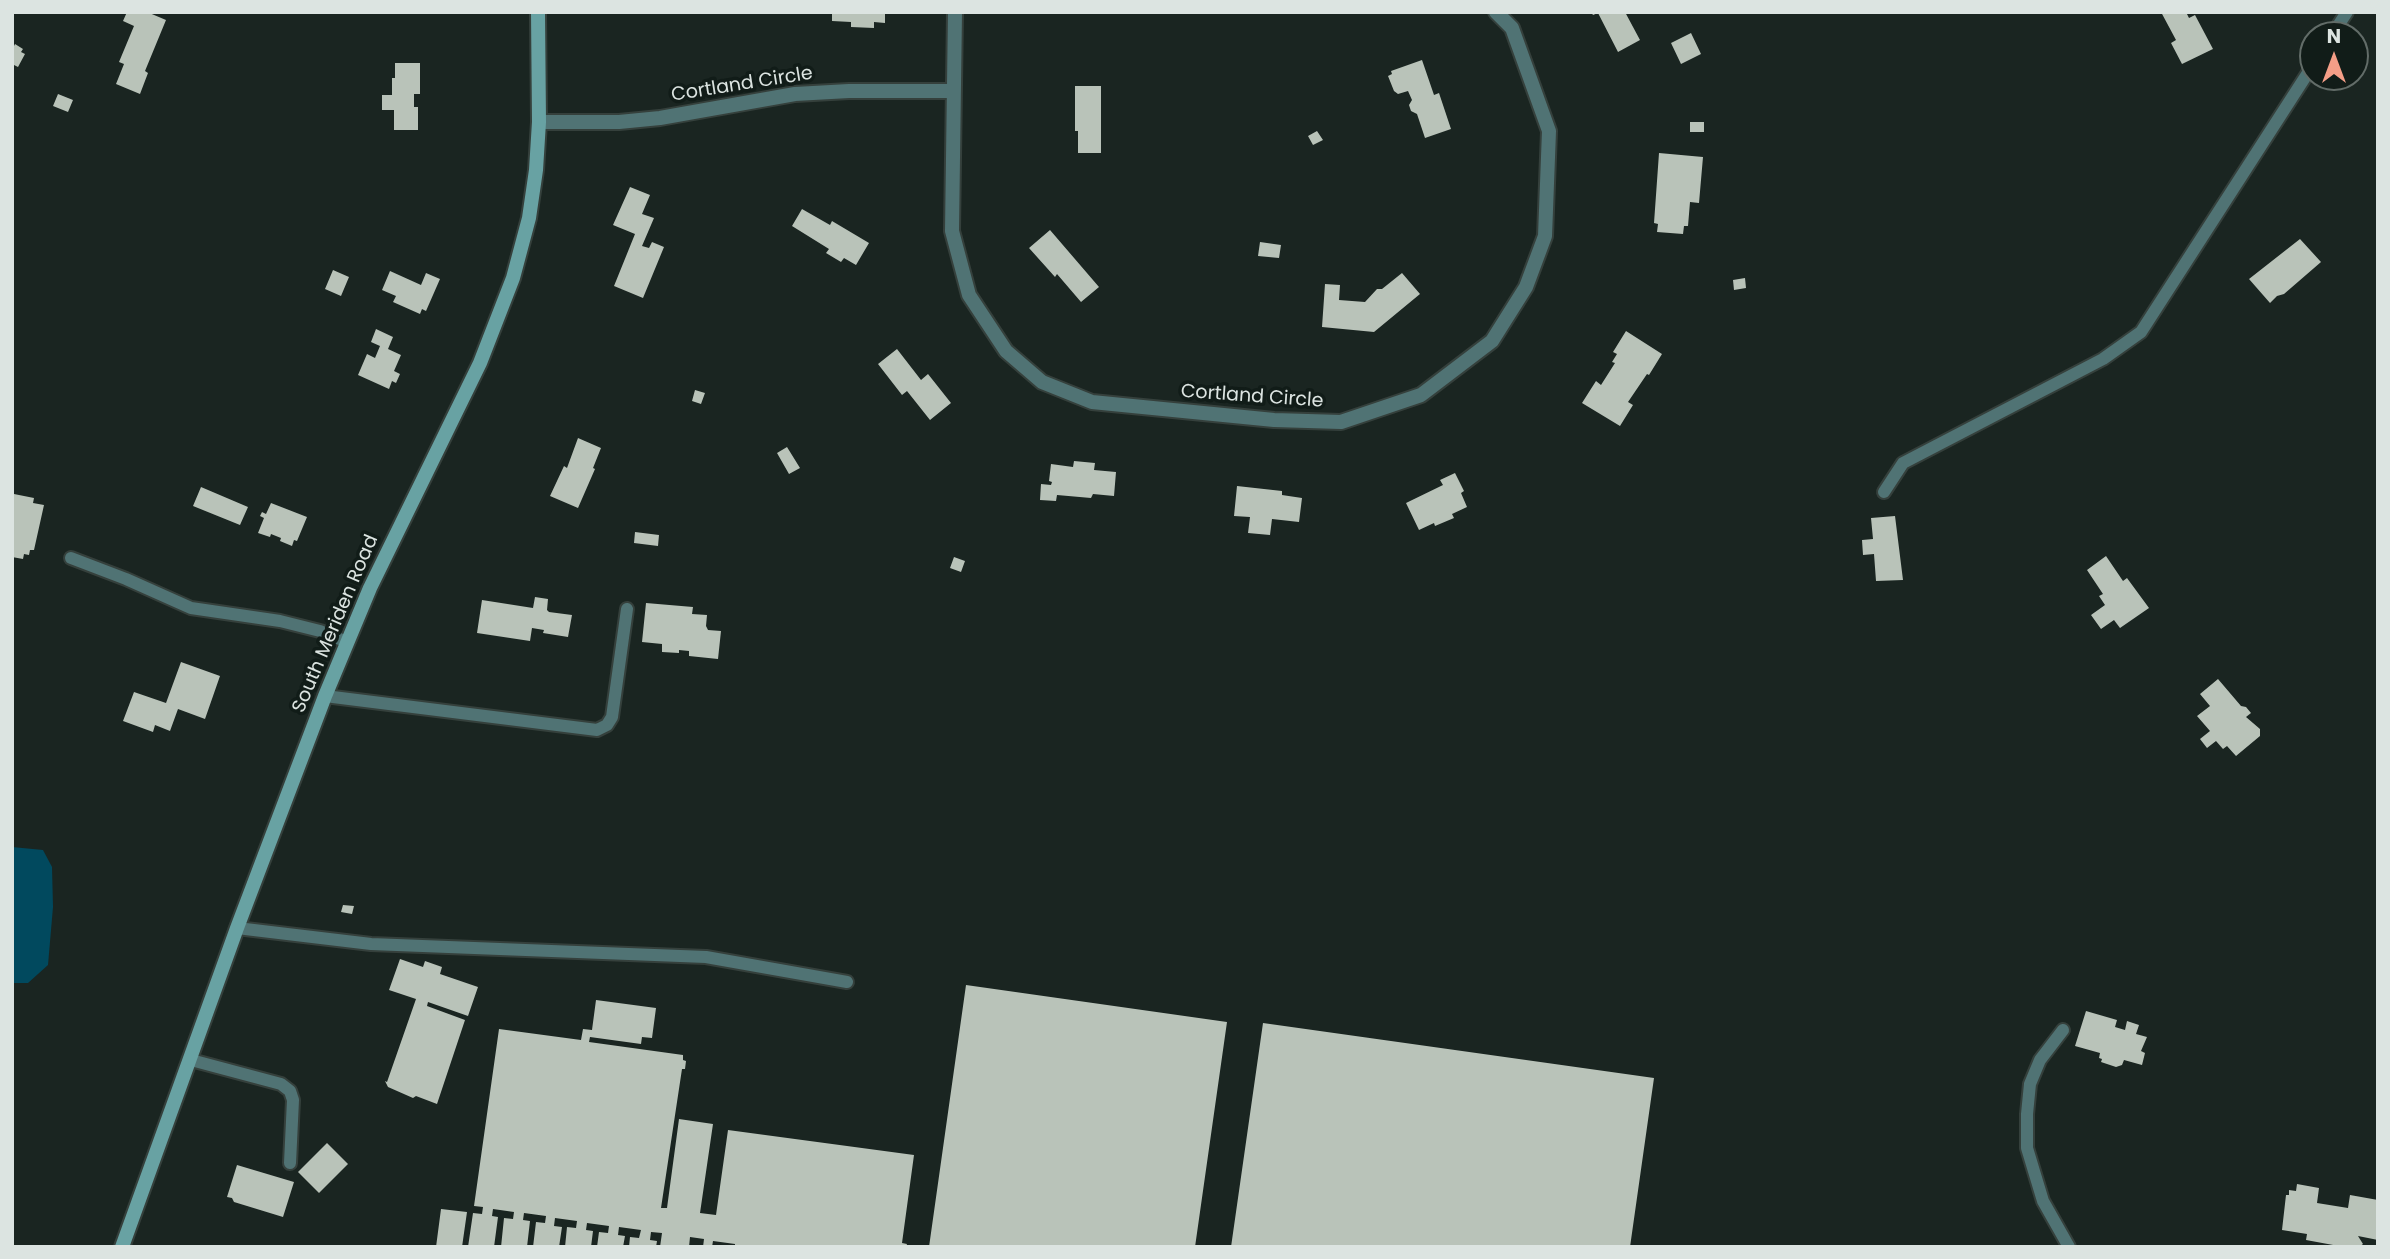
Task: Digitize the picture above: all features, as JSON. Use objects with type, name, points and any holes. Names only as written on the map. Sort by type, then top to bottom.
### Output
[{"type":"main road","name":"South Meriden Road","points":[[122,1247],[237,928],[325,696],[415,492],[480,363],[498,319],[522,247],[536,170],[539,121],[537,12]]},
{"type":"street","name":"Cortland Circle","points":[[955,12],[952,231],[969,295],[1006,351],[1042,382],[1092,402],[1274,420],[1341,422],[1421,395],[1492,341],[1526,287],[1545,236],[1549,131],[1512,28],[1496,12]]},
{"type":"street","name":"Cortland Circle","points":[[539,121],[620,122],[808,93],[952,91]]},
{"type":"lane","points":[[1884,492],[1903,463],[2103,359],[2141,332],[2299,87]]},
{"type":"lane","points":[[71,558],[191,608],[280,621],[320,631],[347,642]]},
{"type":"lane","points":[[325,696],[597,730],[607,725],[612,717],[627,609]]},
{"type":"lane","points":[[237,928],[371,944],[706,957],[847,982]]},
{"type":"lane","points":[[2063,1030],[2040,1060],[2030,1084],[2027,1148],[2043,1201],[2069,1247]]},
{"type":"lane","points":[[191,1060],[281,1084],[290,1091],[293,1100],[290,1163]]},
{"type":"water","points":[[12,847],[43,850],[52,867],[53,907],[48,965],[28,983],[12,983]]},
{"type":"building","points":[[127,12],[147,12],[166,20],[145,71],[148,73],[140,94],[116,84],[124,64],[119,62],[134,26],[123,21]]},
{"type":"building","points":[[832,12],[885,12],[885,23],[874,22],[874,28],[851,27],[851,22],[832,21]]},
{"type":"building","points":[[1591,12],[1625,12],[1640,40],[1618,52],[1598,13],[1593,15]]},
{"type":"building","points":[[2161,12],[2186,12],[2189,18],[2195,15],[2213,49],[2182,64],[2171,43],[2176,40]]},
{"type":"building","points":[[1691,33],[1701,54],[1681,64],[1671,43]]},
{"type":"building","points":[[15,44],[23,49],[21,52],[25,54],[18,67],[12,64]]},
{"type":"building","points":[[1422,60],[1434,95],[1439,93],[1451,129],[1425,138],[1417,114],[1411,111],[1409,105],[1412,100],[1408,91],[1398,94],[1394,91],[1388,76],[1392,74],[1391,71]]},
{"type":"building","points":[[395,63],[420,63],[420,94],[414,94],[414,107],[418,107],[418,130],[394,130],[394,110],[382,110],[382,95],[392,95]]},
{"type":"building","points":[[1075,86],[1101,86],[1101,153],[1078,153]]},
{"type":"building","points":[[58,94],[73,100],[68,112],[53,106]]},
{"type":"building","points":[[1690,122],[1704,122],[1704,132],[1690,132]]},
{"type":"building","points":[[1317,131],[1323,140],[1313,145],[1308,136]]},
{"type":"building","points":[[1659,153],[1703,157],[1699,203],[1690,202],[1688,226],[1684,226],[1683,234],[1657,232],[1658,224],[1654,223]]},
{"type":"building","points":[[630,187],[650,195],[642,214],[654,218],[642,246],[649,248],[652,242],[664,247],[643,298],[614,286],[635,234],[613,225]]},
{"type":"building","points":[[802,209],[830,225],[832,221],[869,243],[856,265],[844,258],[841,262],[826,253],[829,249],[792,226]]},
{"type":"building","points":[[1050,230],[1099,287],[1081,302],[1057,274],[1055,277],[1029,248]]},
{"type":"building","points":[[2300,239],[2321,262],[2270,303],[2249,279]]},
{"type":"building","points":[[1260,242],[1281,245],[1279,258],[1258,256]]},
{"type":"building","points":[[333,270],[349,277],[341,296],[325,289]]},
{"type":"building","points":[[390,271],[421,285],[426,273],[440,279],[426,311],[422,309],[420,314],[393,302],[396,296],[382,290]]},
{"type":"building","points":[[1402,273],[1420,294],[1374,332],[1322,327],[1325,284],[1340,285],[1339,300],[1365,302],[1377,289],[1382,289]]},
{"type":"building","points":[[1745,278],[1746,288],[1734,290],[1733,280]]},
{"type":"building","points":[[376,329],[393,337],[388,349],[401,355],[394,371],[400,374],[396,383],[392,381],[389,389],[358,375],[367,354],[375,358],[380,346],[371,342]]},
{"type":"building","points":[[1626,331],[1662,354],[1628,402],[1633,405],[1620,426],[1582,403],[1596,381],[1601,385],[1615,363],[1612,362],[1617,354],[1613,352]]},
{"type":"building","points":[[897,349],[921,380],[928,374],[951,403],[930,420],[907,391],[902,395],[878,364]]},
{"type":"building","points":[[695,390],[705,393],[701,404],[692,401]]},
{"type":"building","points":[[578,438],[601,448],[578,508],[550,496],[564,466],[567,468]]},
{"type":"building","points":[[787,447],[800,468],[789,474],[777,453]]},
{"type":"building","points":[[1074,461],[1095,463],[1094,470],[1116,472],[1114,496],[1093,494],[1091,498],[1057,495],[1056,501],[1040,500],[1041,484],[1051,485],[1052,482],[1049,481],[1051,464],[1073,467]]},
{"type":"building","points":[[1455,473],[1464,491],[1461,493],[1467,507],[1452,514],[1454,518],[1419,530],[1406,503],[1443,485],[1440,480]]},
{"type":"building","points":[[1237,486],[1282,491],[1282,495],[1302,498],[1299,522],[1272,519],[1270,535],[1248,533],[1250,517],[1234,516]]},
{"type":"building","points":[[201,487],[248,507],[240,525],[193,506]]},
{"type":"building","points":[[14,494],[34,498],[33,503],[44,505],[34,550],[30,550],[29,555],[24,554],[23,559],[12,557]]},
{"type":"building","points":[[271,503],[307,517],[297,541],[294,540],[292,546],[271,534],[270,537],[258,533],[264,518],[260,516],[262,512],[266,514]]},
{"type":"building","points":[[1895,516],[1903,580],[1876,581],[1874,554],[1863,555],[1862,540],[1873,539],[1871,518]]},
{"type":"building","points":[[635,532],[659,535],[658,546],[634,543]]},
{"type":"building","points":[[2106,556],[2123,581],[2127,578],[2149,608],[2120,628],[2114,620],[2101,629],[2091,615],[2105,605],[2099,596],[2103,594],[2087,570]]},
{"type":"building","points":[[954,557],[965,561],[961,572],[950,568]]},
{"type":"building","points":[[535,597],[548,599],[549,612],[572,615],[568,637],[543,633],[544,630],[532,628],[530,641],[477,633],[482,600],[533,608]]},
{"type":"building","points":[[646,603],[693,607],[692,614],[707,615],[708,630],[721,631],[718,659],[689,656],[689,651],[662,652],[662,644],[642,642]]},
{"type":"building","points":[[181,662],[220,676],[205,719],[178,709],[170,731],[155,725],[153,732],[123,721],[134,692],[166,703]]},
{"type":"building","points":[[2218,679],[2241,706],[2246,707],[2251,713],[2246,717],[2260,729],[2260,736],[2236,756],[2227,746],[2223,749],[2216,741],[2207,748],[2200,739],[2210,731],[2197,716],[2210,706],[2200,694]]},
{"type":"building","points":[[343,905],[354,906],[352,914],[341,912]]},
{"type":"building","points":[[400,959],[423,967],[425,961],[442,967],[440,974],[478,987],[468,1016],[428,1002],[427,1006],[465,1020],[437,1104],[416,1096],[413,1098],[388,1087],[385,1081],[387,1082],[416,999],[389,990]]},
{"type":"building","points":[[966,985],[1227,1022],[1195,1247],[929,1247]]},
{"type":"building","points":[[596,1000],[656,1008],[652,1038],[642,1037],[641,1044],[590,1037],[589,1042],[683,1055],[683,1060],[686,1061],[685,1069],[682,1069],[661,1208],[667,1208],[679,1119],[713,1124],[700,1213],[716,1215],[728,1130],[914,1155],[902,1243],[907,1244],[906,1247],[735,1247],[735,1244],[713,1241],[712,1247],[703,1247],[704,1239],[690,1237],[689,1247],[660,1247],[662,1233],[651,1232],[650,1240],[657,1241],[656,1247],[629,1247],[630,1237],[639,1238],[641,1230],[619,1227],[618,1235],[625,1236],[623,1247],[597,1247],[599,1232],[608,1233],[609,1226],[587,1223],[586,1230],[593,1231],[591,1247],[565,1247],[567,1227],[576,1228],[577,1221],[555,1218],[554,1226],[562,1227],[559,1247],[533,1247],[536,1222],[545,1223],[546,1216],[524,1213],[523,1220],[530,1221],[527,1247],[501,1247],[504,1218],[513,1219],[514,1212],[493,1209],[492,1216],[498,1217],[494,1247],[468,1247],[473,1213],[482,1214],[483,1207],[474,1206],[499,1029],[581,1040],[583,1029],[592,1030]]},
{"type":"building","points":[[2086,1011],[2117,1020],[2115,1027],[2125,1030],[2127,1021],[2139,1025],[2136,1034],[2147,1037],[2141,1051],[2145,1053],[2142,1065],[2124,1060],[2122,1065],[2116,1067],[2101,1062],[2100,1053],[2075,1046]]},
{"type":"building","points":[[1263,1023],[1654,1078],[1630,1247],[1231,1247]]},
{"type":"building","points":[[327,1143],[348,1164],[319,1193],[298,1172]]},
{"type":"building","points":[[237,1165],[294,1182],[283,1217],[234,1202],[227,1197]]},
{"type":"building","points":[[2297,1184],[2319,1188],[2317,1203],[2348,1208],[2350,1195],[2378,1200],[2378,1240],[2358,1236],[2363,1244],[2359,1247],[2344,1247],[2306,1240],[2307,1234],[2282,1230],[2286,1195],[2289,1195],[2289,1190],[2296,1191]]},
{"type":"building","points":[[441,1209],[467,1212],[462,1247],[436,1247]]}]
